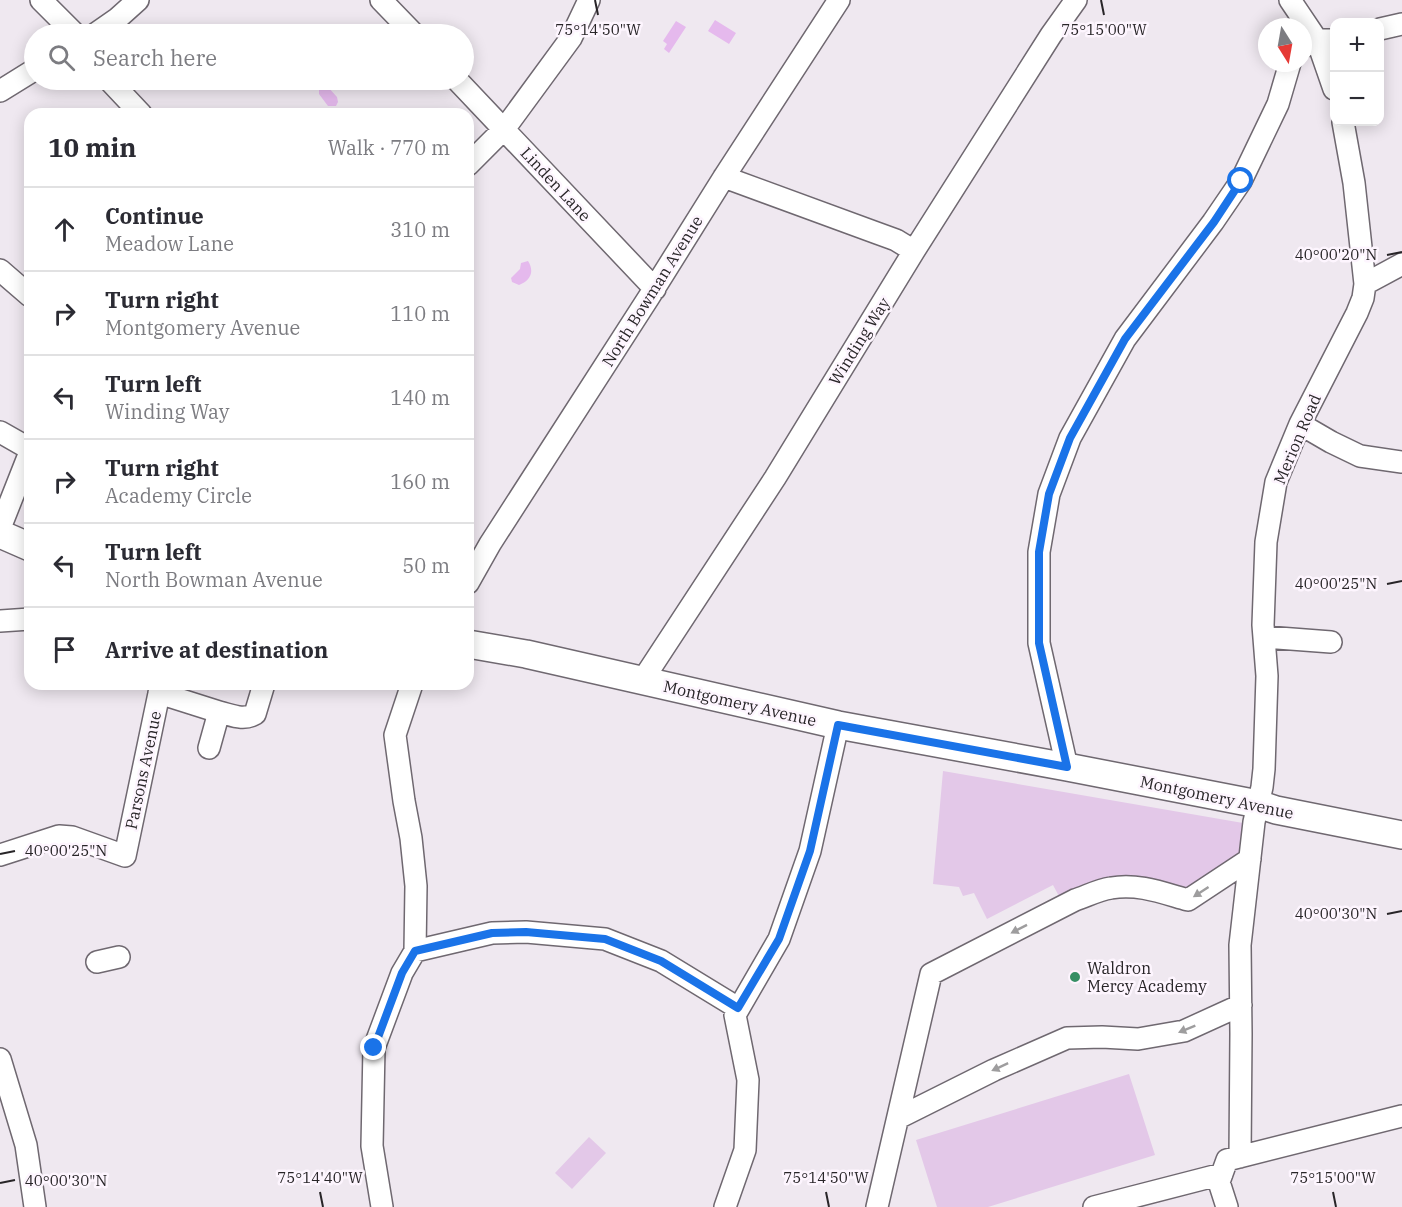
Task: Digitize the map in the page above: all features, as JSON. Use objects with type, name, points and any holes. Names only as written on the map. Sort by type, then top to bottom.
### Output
[{"type":"main road","points":[[0,534],[24,545]]},
{"type":"main road","name":"Montgomery Avenue","points":[[474,645],[526,654],[838,725],[1258,804],[1276,810],[1402,835]]},
{"type":"street","points":[[41,0],[65,24]]},
{"type":"street","points":[[112,24],[138,0]]},
{"type":"street","points":[[381,0],[404,24]]},
{"type":"street","points":[[474,159],[505,129],[571,38],[589,0]]},
{"type":"street","name":"North Bowman Avenue","points":[[474,572],[655,289],[723,177],[838,0]]},
{"type":"street","name":"Winding Way","points":[[642,681],[775,478],[914,251],[1051,35],[1076,0]]},
{"type":"street","points":[[1290,0],[1318,42],[1330,75]]},
{"type":"street","points":[[1384,28],[1402,24]]},
{"type":"street","points":[[1067,767],[1039,643],[1039,552],[1049,494],[1070,438],[1125,339],[1214,222],[1241,181],[1278,104],[1287,72]]},
{"type":"street","points":[[0,91],[24,76]]},
{"type":"street","points":[[118,90],[135,108]]},
{"type":"street","name":"Linden Lane","points":[[467,90],[655,289]]},
{"type":"street","name":"Merion Road","points":[[1240,1157],[1240,945],[1254,822],[1264,769],[1267,676],[1263,624],[1266,542],[1276,482],[1300,424],[1357,313],[1365,284],[1354,183],[1344,126]]},
{"type":"street","points":[[723,177],[874,231],[914,251]]},
{"type":"street","points":[[1365,284],[1402,264]]},
{"type":"street","points":[[0,270],[24,291]]},
{"type":"street","points":[[1300,424],[1360,456],[1402,462]]},
{"type":"street","points":[[0,432],[24,447]]},
{"type":"street","points":[[0,528],[24,466]]},
{"type":"street","points":[[0,621],[24,619]]},
{"type":"street","points":[[1264,637],[1331,642]]},
{"type":"street","name":"Parsons Avenue","points":[[0,855],[59,836],[72,837],[124,856],[160,690]]},
{"type":"street","points":[[165,690],[219,712],[248,718],[255,714],[262,690]]},
{"type":"street","points":[[382,1207],[372,1146],[374,1048],[402,973],[415,951],[416,886],[395,735],[410,690]]},
{"type":"street","points":[[209,748],[219,712]]},
{"type":"street","points":[[725,1207],[745,1150],[748,1080],[735,1015],[779,939],[810,851],[838,725]]},
{"type":"street","points":[[877,1207],[930,977],[935,972],[1075,900],[1111,888],[1137,887],[1188,900],[1250,859]]},
{"type":"street","points":[[415,951],[492,933],[526,932],[605,939],[661,961],[738,1008]]},
{"type":"street","points":[[97,962],[119,957]]},
{"type":"street","points":[[898,1118],[994,1070],[1067,1038],[1138,1039],[1176,1033],[1241,1005]]},
{"type":"street","points":[[0,1059],[26,1145],[35,1207]]},
{"type":"street","points":[[1227,1207],[1219,1182],[1227,1160],[1402,1116]]},
{"type":"street","points":[[1094,1207],[1222,1174]]},
{"type":"shaded area","points":[[715,20],[736,33],[729,44],[708,31]]},
{"type":"shaded area","points":[[676,21],[686,27],[669,53],[664,49],[667,44],[663,41]]},
{"type":"shaded area","points":[[319,90],[331,90],[337,97],[336,106],[328,106],[319,94]]},
{"type":"shaded area","points":[[528,261],[531,269],[529,279],[519,285],[512,282],[511,278],[520,269],[521,263]]},
{"type":"shaded area","points":[[943,771],[1243,823],[1239,856],[1184,890],[1061,900],[1053,885],[987,919],[974,893],[963,896],[959,887],[933,884]]},
{"type":"shaded area","points":[[1129,1074],[1155,1155],[988,1207],[937,1207],[916,1140]]},
{"type":"shaded area","points":[[589,1137],[606,1153],[572,1189],[555,1173]]},
{"type":"place","name":"Waldron Mercy Academy","points":[[1075,977]]},
{"type":"route","points":[[374,1048],[402,973],[415,951],[492,933],[526,932],[605,939],[661,961],[738,1008],[779,939],[810,851],[838,725],[1067,767],[1039,643],[1039,552],[1049,494],[1070,438],[1125,339],[1214,222],[1241,181]]}]
